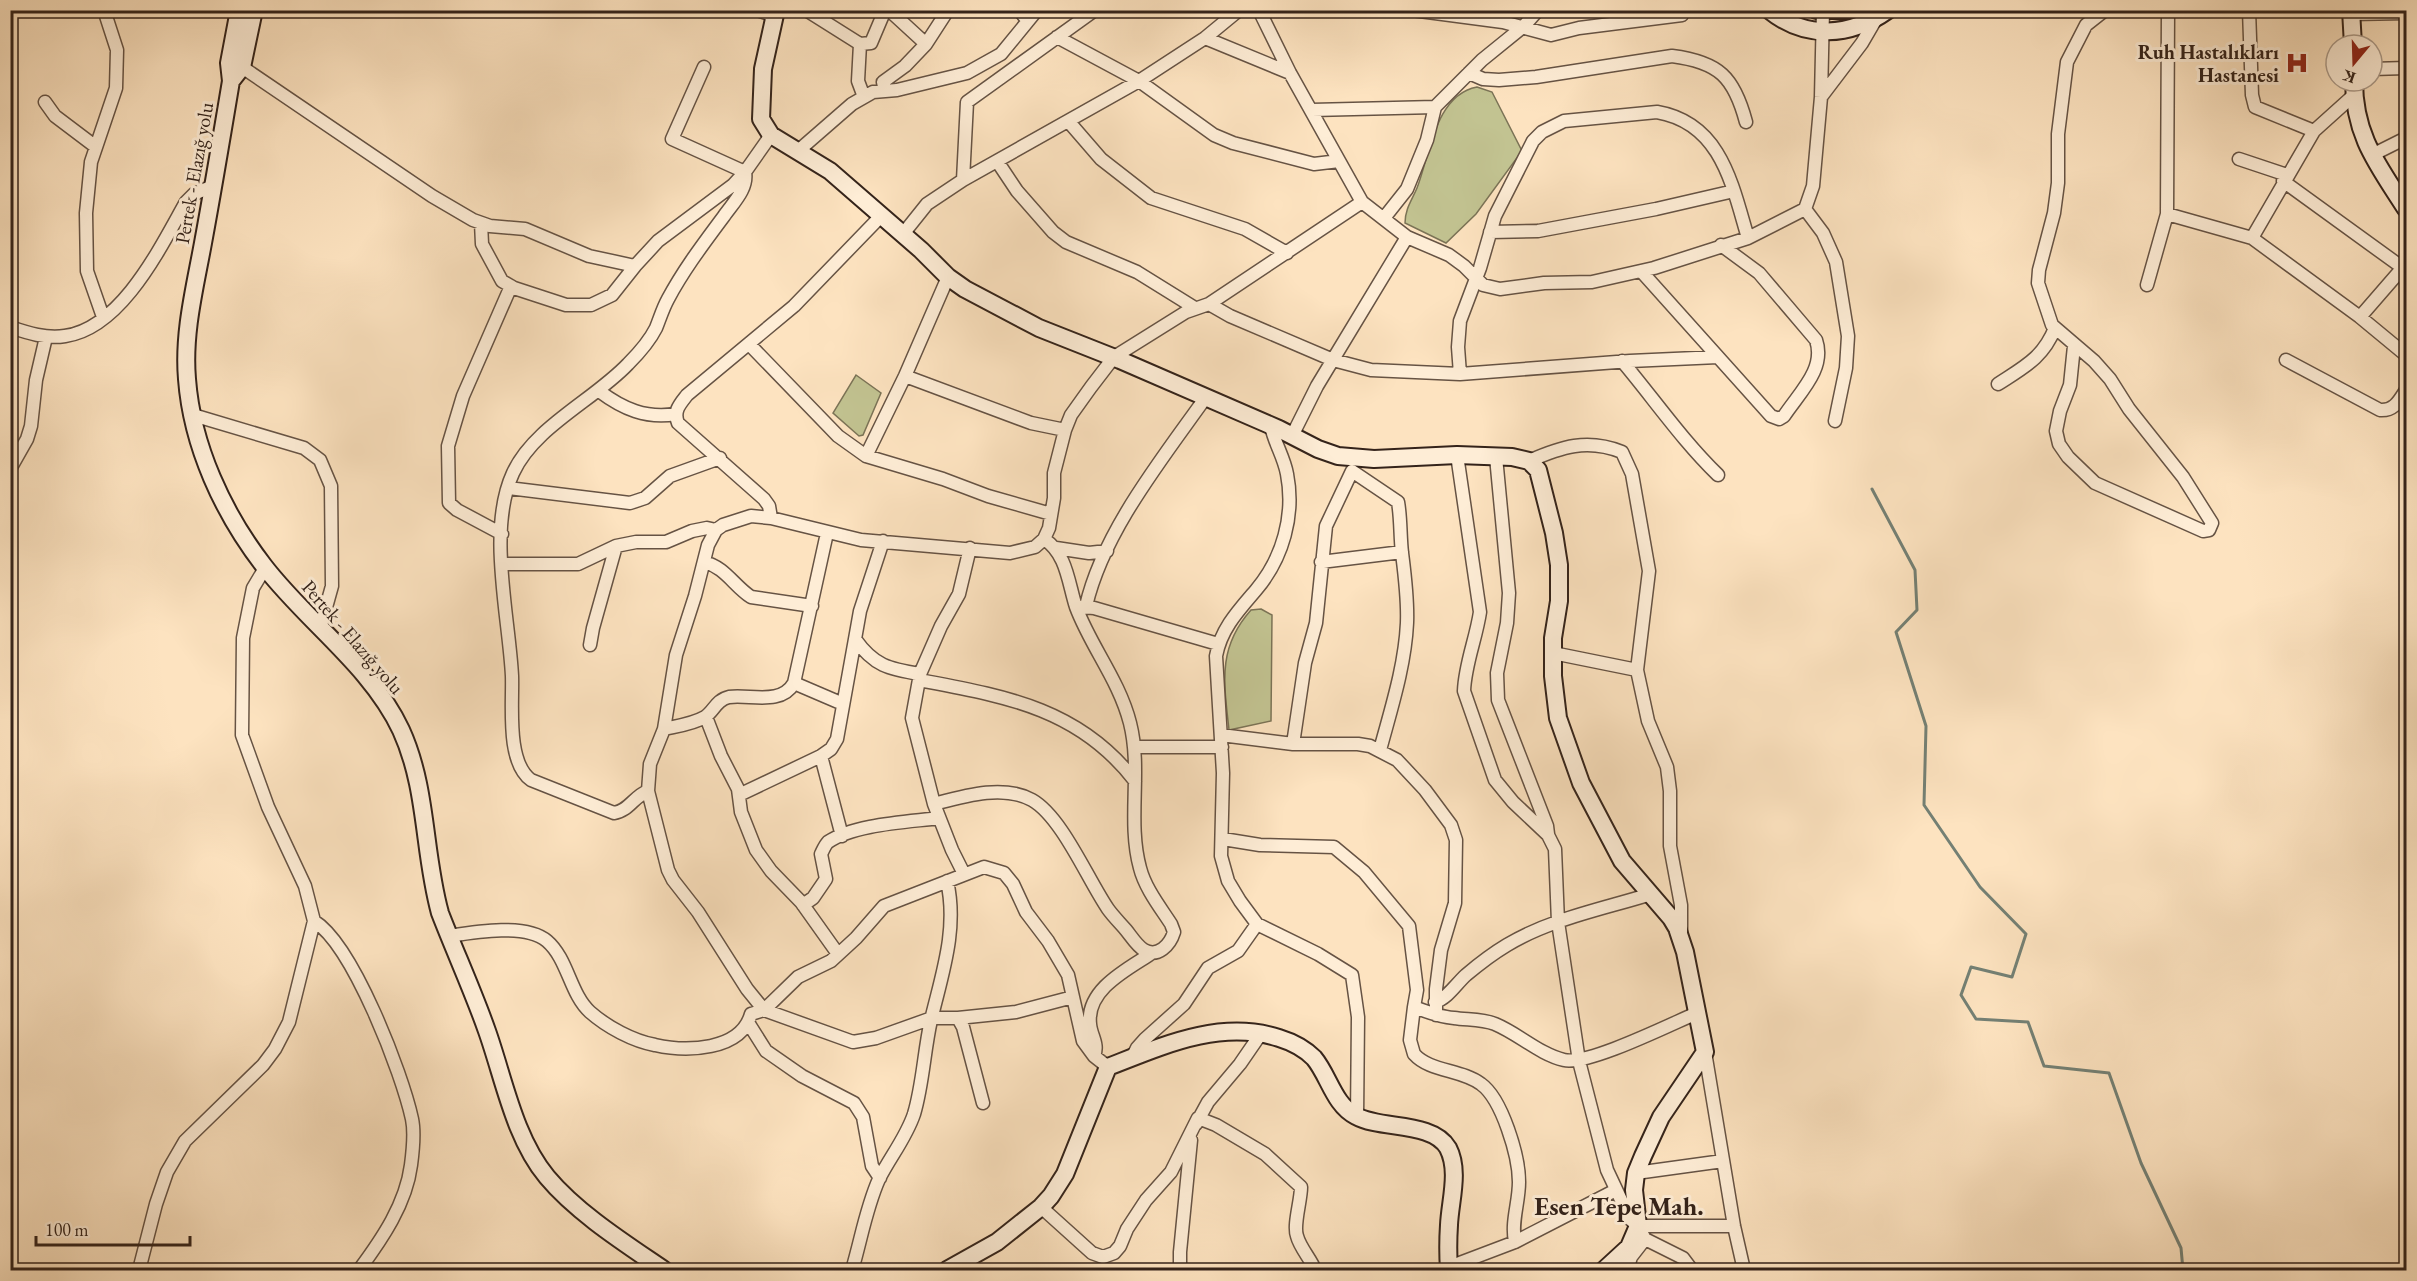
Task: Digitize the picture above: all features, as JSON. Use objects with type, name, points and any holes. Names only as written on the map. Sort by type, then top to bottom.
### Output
[{"type":"street","points":[[103,317],[87,271],[86,213],[91,162],[116,88],[117,50],[104,10]]},
{"type":"street","name":"Pertek - Elazığ yolu","points":[[239,10],[229,63],[231,81],[187,334],[187,378],[203,454],[218,491],[238,530],[265,568],[384,701],[409,749],[422,800],[434,893],[487,1030],[524,1139],[535,1160],[548,1179],[566,1196],[664,1270]]},
{"type":"street","name":"Pertek - Elazığ yolu","points":[[231,81],[242,67],[254,10]]},
{"type":"street","points":[[757,10],[776,13],[763,69],[760,119],[771,135],[830,171],[882,215],[948,277],[965,290],[1040,328],[1114,357],[1338,456],[1352,464],[1398,502],[1407,582],[1407,624],[1396,691],[1380,750]]},
{"type":"street","points":[[806,10],[860,44],[871,43],[887,10],[926,44]]},
{"type":"street","points":[[885,91],[883,82],[905,66],[926,44],[945,18],[948,10]]},
{"type":"street","points":[[798,151],[852,104],[873,92],[967,73],[1001,54],[1032,16],[1019,10]]},
{"type":"street","points":[[963,180],[967,102],[1095,10]]},
{"type":"street","points":[[903,234],[927,204],[963,180],[1138,81],[1205,38],[1239,10]]},
{"type":"street","points":[[1259,10],[1290,74],[1362,202],[1407,237],[1449,255],[1488,288],[1500,289],[1544,283],[1592,282],[1641,271],[1748,238],[1805,209],[1813,186],[1821,97],[1823,32],[1821,11],[1844,10]]},
{"type":"street","points":[[1412,10],[1524,26],[1551,35],[1579,28],[1682,15]]},
{"type":"street","points":[[1384,218],[1407,189],[1426,140],[1435,107],[1482,60],[1524,26],[1538,10]]},
{"type":"street","points":[[1769,10],[1797,27],[1823,32],[1846,31],[1882,15]]},
{"type":"street","points":[[2074,346],[2070,385],[2060,411],[2056,431],[2059,444],[2068,457],[2095,483],[2203,531],[2209,530],[2212,523],[2183,477],[2129,410],[2110,378],[2052,325],[2038,283],[2039,270],[2054,213],[2058,183],[2058,134],[2067,62],[2086,25],[2104,10]]},
{"type":"street","points":[[2147,285],[2167,214],[2168,10]]},
{"type":"street","points":[[2249,10],[2255,107],[2314,130]]},
{"type":"street","points":[[2352,33],[2351,12],[2406,13]]},
{"type":"street","points":[[1821,97],[1882,15]]},
{"type":"street","points":[[1057,37],[1138,81],[1196,125],[1233,143],[1314,164],[1339,161]]},
{"type":"street","points":[[1205,38],[1290,74]]},
{"type":"street","points":[[860,44],[858,81],[864,97]]},
{"type":"street","points":[[1469,74],[1483,79],[1499,80],[1536,77],[1671,56],[1694,59],[1726,77],[1739,96],[1746,122]]},
{"type":"street","points":[[242,67],[432,196],[473,220],[525,229],[589,256],[635,266]]},
{"type":"street","points":[[704,67],[672,139],[745,172]]},
{"type":"street","points":[[2384,69],[2406,68]]},
{"type":"street","points":[[2252,238],[2314,130],[2349,93]]},
{"type":"street","points":[[2354,93],[2357,119],[2372,155],[2406,209]]},
{"type":"street","points":[[45,102],[55,116],[96,147]]},
{"type":"street","points":[[1312,110],[1435,107]]},
{"type":"street","points":[[1460,374],[1458,347],[1460,321],[1502,199],[1533,141],[1542,132],[1564,121],[1657,112],[1687,121],[1709,139],[1717,152],[1734,191],[1748,238]]},
{"type":"street","points":[[1069,122],[1101,159],[1151,198],[1245,229],[1287,253]]},
{"type":"street","points":[[481,223],[482,244],[502,281],[566,305],[591,305],[612,296],[658,241],[733,185],[771,135]]},
{"type":"street","points":[[2372,155],[2406,138]]},
{"type":"street","points":[[2239,159],[2285,178],[2405,266],[2360,317]]},
{"type":"street","points":[[998,161],[1017,191],[1053,232],[1066,242],[1137,272],[1195,308]]},
{"type":"street","points":[[648,790],[637,795],[624,810],[614,813],[531,780],[522,771],[516,754],[513,729],[512,669],[502,564],[502,534],[508,488],[521,459],[539,439],[599,391],[649,341],[666,301],[685,269],[743,189],[745,172]]},
{"type":"street","points":[[10,327],[46,337],[64,336],[78,333],[103,317],[123,300],[148,270],[186,202],[194,194],[213,186]]},
{"type":"street","points":[[1490,232],[1538,231],[1656,209],[1734,191]]},
{"type":"street","points":[[1073,997],[1016,1012],[958,1018],[932,1018],[876,1038],[853,1041],[764,1010],[747,989],[668,870],[648,790],[650,764],[664,729],[676,655],[708,545],[716,530],[743,517],[771,518],[861,540],[1010,553],[1035,547],[1044,539],[1049,528],[1054,498],[1054,473],[1071,414],[1114,357],[1195,308],[1209,304],[1362,202]]},
{"type":"street","points":[[1805,209],[1823,232],[1836,262],[1848,336],[1846,368],[1835,421]]},
{"type":"street","points":[[2167,214],[2252,238],[2360,317],[2406,355]]},
{"type":"street","points":[[771,518],[769,506],[764,499],[720,458],[683,429],[678,423],[676,414],[678,407],[687,395],[794,306],[830,272],[882,215]]},
{"type":"street","points":[[1292,436],[1317,386],[1407,237]]},
{"type":"street","points":[[1641,271],[1771,416],[1779,419],[1784,416],[1815,370],[1819,354],[1816,340],[1750,265],[1721,245]]},
{"type":"street","points":[[866,456],[905,376],[948,277]]},
{"type":"street","points":[[502,534],[457,510],[449,503],[448,446],[463,396],[511,286]]},
{"type":"street","points":[[1209,304],[1230,316],[1333,360],[1371,370],[1460,374],[1622,361],[1718,357]]},
{"type":"street","points":[[1998,384],[2035,359],[2048,345],[2055,328]]},
{"type":"street","points":[[10,469],[15,450],[31,426],[36,380],[46,337]]},
{"type":"street","points":[[749,344],[838,436],[866,456],[1051,514]]},
{"type":"street","points":[[2286,360],[2380,410],[2395,406],[2406,390]]},
{"type":"street","points":[[1622,361],[1655,399],[1691,449],[1718,475]]},
{"type":"street","points":[[905,376],[1030,423],[1065,430]]},
{"type":"street","points":[[599,391],[635,412],[651,415],[676,414]]},
{"type":"street","points":[[1081,607],[1101,561],[1137,495],[1206,397]]},
{"type":"street","points":[[193,415],[304,448],[320,460],[331,486],[332,586],[320,629]]},
{"type":"street","points":[[1271,426],[1283,458],[1289,489],[1288,522],[1284,540],[1268,574],[1233,616],[1218,644],[1215,668],[1222,741],[1221,856],[1228,881],[1257,924],[1318,954],[1352,975],[1358,1017],[1357,1118]]},
{"type":"street","points":[[1352,464],[1374,459],[1457,455],[1529,461],[1560,448],[1606,445],[1622,452],[1632,474],[1648,571],[1638,670],[1648,721],[1667,767],[1670,791],[1670,846],[1681,905],[1680,938]]},
{"type":"street","points":[[1457,455],[1480,612],[1476,638],[1464,677],[1464,691],[1495,780],[1548,835],[1555,849],[1558,922],[1579,1061],[1607,1170],[1630,1219],[1641,1233],[1683,1258],[1692,1270]]},
{"type":"street","points":[[1496,457],[1509,593],[1507,623],[1497,673],[1498,700],[1547,825],[1548,835]]},
{"type":"street","points":[[508,488],[630,503],[645,498],[670,476],[720,458]]},
{"type":"street","points":[[1529,461],[1538,470],[1554,533],[1559,565],[1559,601],[1553,653],[1558,718],[1581,783],[1622,861],[1671,918],[1680,938],[1705,1052],[1734,1226],[1744,1270]]},
{"type":"street","points":[[1293,744],[1305,663],[1316,623],[1326,526],[1352,464]]},
{"type":"street","points":[[502,564],[578,564],[616,546],[636,542],[666,542],[692,531],[707,528],[716,530]]},
{"type":"street","points":[[664,729],[706,717],[716,702],[728,697],[778,696],[790,690],[794,683],[827,533]]},
{"type":"street","points":[[1044,539],[1056,548],[1063,561],[1081,607],[1117,685],[1131,724],[1134,747],[1136,846],[1141,870],[1174,932],[1167,946],[1114,978],[1092,1005],[1089,1021],[1096,1046],[1094,1056]]},
{"type":"street","points":[[739,795],[821,756],[831,749],[837,739],[860,611],[883,541]]},
{"type":"street","points":[[590,645],[616,546]]},
{"type":"street","points":[[964,874],[934,804],[912,718],[920,677],[941,626],[959,594],[970,548]]},
{"type":"street","points":[[1056,548],[1089,553],[1107,551]]},
{"type":"street","points":[[1321,562],[1402,552]]},
{"type":"street","points":[[704,562],[714,564],[723,570],[744,593],[752,597],[812,606]]},
{"type":"street","points":[[139,1270],[163,1183],[185,1142],[263,1065],[275,1049],[289,1022],[314,921],[305,886],[268,807],[242,735],[243,638],[253,588],[265,568]]},
{"type":"street","points":[[1081,607],[1218,644]]},
{"type":"street","points":[[855,639],[867,656],[886,666],[920,677],[1011,699],[1062,719],[1118,759],[1135,781]]},
{"type":"street","points":[[1553,653],[1638,670]]},
{"type":"street","points":[[794,683],[843,704]]},
{"type":"street","points":[[706,717],[720,756],[738,789],[741,812],[756,850],[771,871],[803,905],[838,954]]},
{"type":"street","points":[[1134,747],[1222,741],[1358,744],[1380,750],[1405,766],[1454,832],[1455,903],[1441,950],[1436,1008]]},
{"type":"street","points":[[821,756],[842,836]]},
{"type":"street","points":[[934,804],[961,796],[1007,792],[1032,800],[1047,812],[1108,910],[1143,950],[1152,953]]},
{"type":"street","points":[[803,905],[813,898],[826,879],[820,854],[826,843],[868,828],[939,818]]},
{"type":"street","points":[[1222,839],[1260,845],[1334,848],[1364,872],[1409,926],[1417,990],[1410,1040],[1413,1054],[1426,1064],[1460,1073],[1483,1085],[1490,1093],[1509,1132],[1516,1162],[1519,1182],[1513,1222],[1515,1242]]},
{"type":"street","points":[[449,936],[490,929],[527,933],[547,940],[558,954],[589,1011],[612,1028],[656,1046],[710,1047],[728,1040],[749,1024],[751,1014],[764,1010],[798,977],[831,961],[884,906],[984,867],[1004,873],[1013,884],[1026,912],[1048,941],[1068,975],[1083,1041],[1094,1056],[1108,1067]]},
{"type":"street","points":[[852,1270],[868,1209],[880,1178],[906,1133],[919,1094],[932,1018],[939,996],[952,925],[952,900],[947,881]]},
{"type":"street","points":[[1436,1008],[1464,977],[1492,954],[1529,933],[1651,894]]},
{"type":"street","points":[[314,921],[330,934],[367,996],[382,1031],[412,1120],[413,1152],[403,1197],[392,1220],[359,1270]]},
{"type":"street","points":[[1132,1058],[1145,1039],[1184,1004],[1208,968],[1238,951],[1257,924]]},
{"type":"street","points":[[1414,1008],[1436,1008],[1494,1024],[1552,1056],[1563,1060],[1579,1061],[1697,1013]]},
{"type":"street","points":[[958,1018],[963,1028],[983,1103]]},
{"type":"street","points":[[749,1024],[766,1051],[802,1076],[854,1103],[863,1117],[872,1166],[880,1178]]},
{"type":"street","points":[[947,1270],[985,1250],[1041,1207],[1065,1174],[1108,1067],[1215,1032],[1231,1030],[1262,1032],[1287,1040],[1302,1048],[1324,1071],[1342,1107],[1357,1118],[1432,1134],[1447,1148],[1453,1171],[1449,1224],[1449,1269],[1515,1242],[1616,1190]]},
{"type":"street","points":[[1041,1207],[1092,1253],[1103,1257],[1114,1253],[1146,1200],[1171,1172],[1198,1118],[1262,1032]]},
{"type":"street","points":[[1627,1270],[1641,1233],[1634,1190],[1636,1173],[1661,1117],[1705,1052]]},
{"type":"street","points":[[1180,1270],[1188,1161],[1198,1118]]},
{"type":"street","points":[[1198,1118],[1216,1125],[1265,1154],[1301,1187],[1297,1237],[1315,1270]]},
{"type":"street","points":[[1636,1173],[1723,1161]]},
{"type":"street","points":[[1604,1270],[1641,1233],[1734,1226]]},
{"type":"green space","points":[[1477,87],[1492,92],[1522,151],[1476,214],[1446,243],[1405,223],[1406,213],[1443,114],[1463,92]]},
{"type":"green space","points":[[856,375],[881,393],[863,435],[859,436],[833,413]]},
{"type":"green space","points":[[1261,609],[1272,615],[1271,721],[1229,730],[1225,681],[1228,652],[1240,624],[1251,610]]},
{"type":"waterway","points":[[1872,489],[1915,570],[1917,610],[1896,632],[1926,726],[1924,805],[1980,887],[2026,934],[2012,977],[1971,967],[1961,995],[1976,1019],[2028,1022],[2044,1066],[2109,1073],[2141,1163],[2181,1248],[2183,1270]]},
{"type":"place","name":"Ruh Hastalıkları Hastanesi","points":[[2297,63]]},
{"type":"district","name":"Esen Tepe Mah.","points":[[1619,1206]]}]
